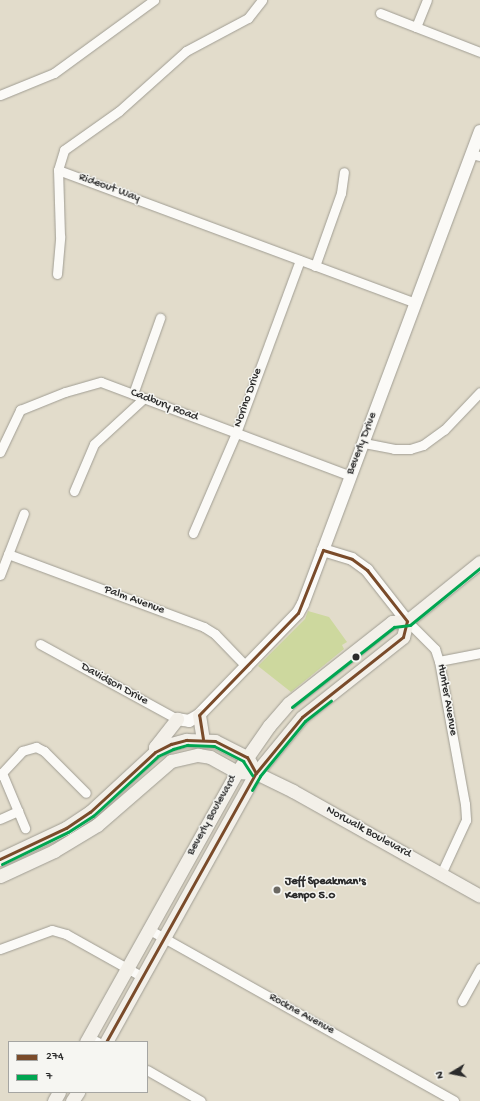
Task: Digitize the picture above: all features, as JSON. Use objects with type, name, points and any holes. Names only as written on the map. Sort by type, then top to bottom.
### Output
[{"type":"main road","name":"Beverly Boulevard","points":[[91,1040],[148,929],[237,772],[289,703],[392,622],[407,621],[480,562]]},
{"type":"main road","name":"Beverly Boulevard","points":[[107,1041],[141,976],[256,773],[302,717],[403,637],[407,621]]},
{"type":"main road","points":[[155,752],[155,747],[188,718],[203,739]]},
{"type":"main road","points":[[0,859],[66,828],[106,799],[155,752],[178,742],[203,739],[222,744],[247,757],[256,773]]},
{"type":"main road","points":[[0,876],[54,851],[116,811],[155,773],[171,761],[182,757],[210,757],[237,772],[256,773]]},
{"type":"main road","name":"Norwalk Boulevard","points":[[256,773],[480,896]]},
{"type":"main road","points":[[106,799],[116,811]]},
{"type":"street","points":[[0,95],[54,73],[154,0]]},
{"type":"street","points":[[57,274],[60,236],[58,170],[62,156],[69,145],[118,111],[186,51],[248,18],[262,0]]},
{"type":"street","points":[[416,27],[427,0]]},
{"type":"street","points":[[380,13],[480,52]]},
{"type":"street","name":"Beverly Drive","points":[[188,718],[247,667],[298,613],[324,550],[416,303],[476,155],[480,131]]},
{"type":"street","name":"Rideout Way","points":[[58,170],[416,303]]},
{"type":"street","points":[[315,266],[341,193],[344,172]]},
{"type":"street","name":"Norino Drive","points":[[193,533],[236,433],[300,260]]},
{"type":"street","points":[[133,394],[160,318]]},
{"type":"street","name":"Cadbury Road","points":[[0,452],[20,410],[65,392],[101,382],[351,476]]},
{"type":"street","points":[[364,443],[394,449],[410,449],[423,445],[444,430],[480,392]]},
{"type":"street","points":[[74,490],[94,444],[144,398]]},
{"type":"street","points":[[0,575],[24,513]]},
{"type":"street","name":"Hunter Avenue","points":[[324,550],[352,559],[366,570],[407,621],[435,650],[439,661],[466,820],[441,874]]},
{"type":"street","name":"Palm Avenue","points":[[8,554],[204,627],[216,634],[247,667]]},
{"type":"street","name":"Davidson Drive","points":[[40,644],[188,718]]},
{"type":"street","points":[[439,661],[480,653]]},
{"type":"street","points":[[26,828],[1,774],[22,751],[36,747],[44,751],[86,793]]},
{"type":"street","points":[[0,819],[18,811]]},
{"type":"street","name":"Rockne Avenue","points":[[148,929],[454,1101]]},
{"type":"street","points":[[0,949],[52,930],[66,934],[141,976]]},
{"type":"street","points":[[462,1001],[480,968]]},
{"type":"street","points":[[148,1071],[201,1101]]},
{"type":"green space","points":[[308,611],[329,617],[347,642],[342,645],[344,649],[291,692],[258,666],[305,619]]},
{"type":"transit line","name":"274","points":[[203,739],[199,715],[298,613],[323,550],[352,559],[367,570],[407,621]]},
{"type":"transit line","name":"7","points":[[292,707],[394,627],[410,625],[480,568]]},
{"type":"transit line","name":"274","points":[[107,1041],[256,773],[302,717],[403,637],[407,621]]},
{"type":"transit line","name":"7","points":[[252,790],[260,776],[305,721],[331,701]]},
{"type":"transit line","name":"274","points":[[0,859],[66,828],[90,812],[155,752],[171,744],[186,740],[215,741],[247,757],[256,773]]},
{"type":"transit line","name":"7","points":[[2,864],[68,832],[93,816],[158,756],[173,749],[187,745],[214,746],[243,761],[252,775]]},
{"type":"place","name":"Jeff Speakman's Kenpo 5.0","points":[[277,890]]}]
